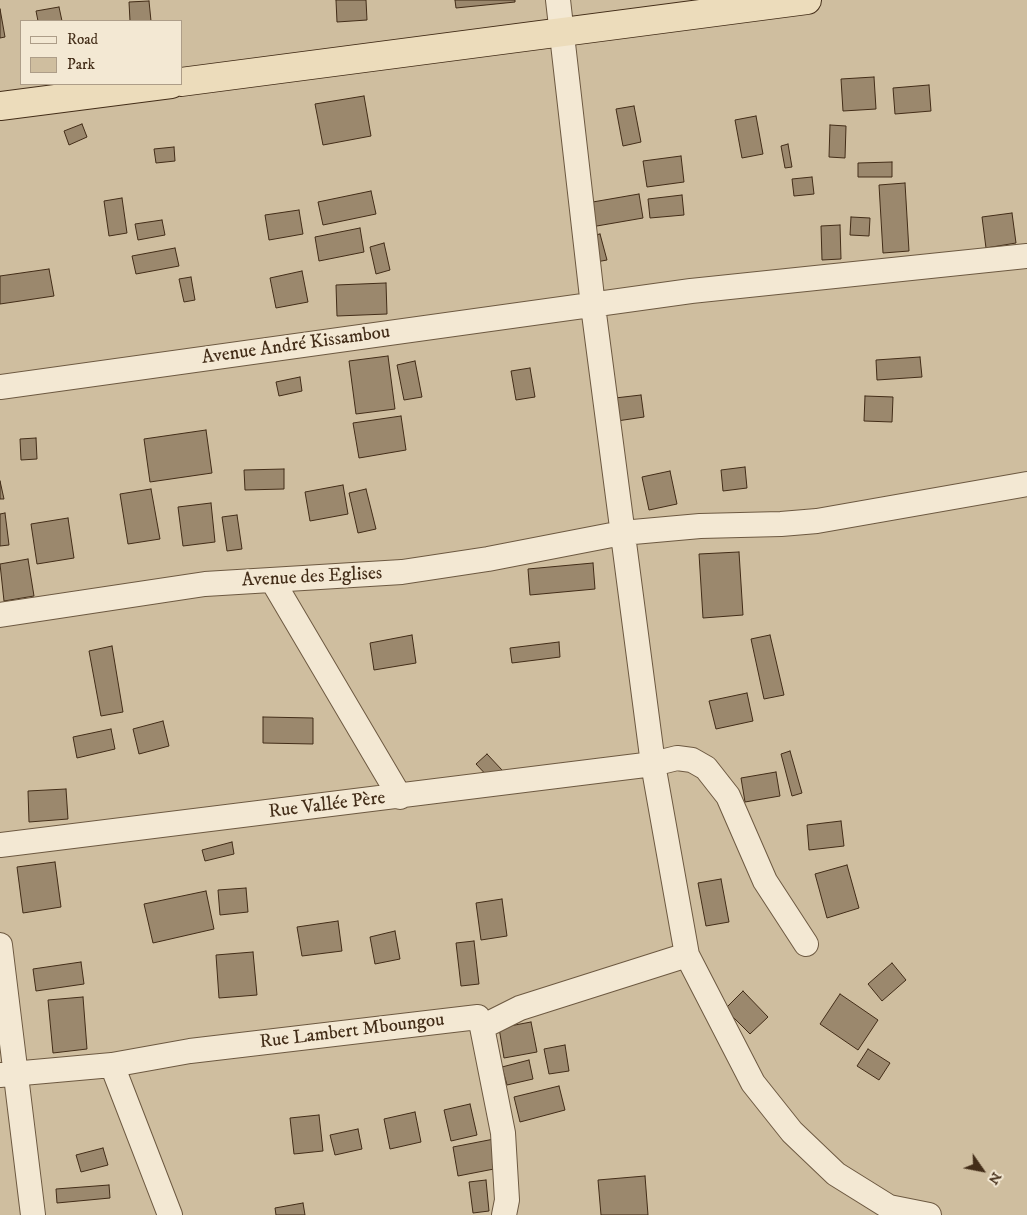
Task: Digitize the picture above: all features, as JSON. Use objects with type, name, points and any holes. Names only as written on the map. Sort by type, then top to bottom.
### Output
[{"type":"highway","points":[[182,82],[807,0]]},
{"type":"highway","points":[[0,106],[163,85]]},
{"type":"street","points":[[558,0],[593,306],[653,764],[687,955],[753,1082],[792,1132],[836,1174],[889,1207],[929,1215]]},
{"type":"street","name":"Avenue André Kissambou","points":[[0,387],[593,306],[718,287],[1027,256]]},
{"type":"street","name":"Avenue des Eglises","points":[[0,615],[205,584],[402,572],[488,559],[622,533],[700,526],[817,521],[1027,484]]},
{"type":"street","points":[[272,580],[400,796]]},
{"type":"street","name":"Rue Vallée Père","points":[[0,845],[653,764],[677,758],[692,760],[706,768],[728,796],[765,881],[806,944]]},
{"type":"street","points":[[0,946],[8,1074],[33,1215]]},
{"type":"street","points":[[504,1215],[507,1200],[503,1133],[482,1027],[520,1008],[687,955]]},
{"type":"street","name":"Rue Lambert Mboungou","points":[[8,1074],[112,1065],[190,1051],[478,1017],[482,1027]]},
{"type":"street","points":[[112,1065],[170,1215]]},
{"type":"green space","points":[[0,0],[1027,0],[1027,1215],[0,1215]]},
{"type":"building","points":[[336,0],[366,0],[367,20],[337,22]]},
{"type":"building","points":[[455,0],[515,0],[515,2],[456,8]]},
{"type":"building","points":[[149,1],[151,20],[130,20],[129,2]]},
{"type":"building","points":[[59,7],[62,20],[38,20],[36,11]]},
{"type":"building","points":[[0,9],[5,37],[0,38]]},
{"type":"building","points":[[874,77],[876,109],[843,111],[841,79]]},
{"type":"building","points":[[929,85],[931,111],[895,114],[893,88]]},
{"type":"building","points":[[364,96],[371,136],[323,145],[315,104]]},
{"type":"building","points":[[634,106],[641,142],[623,146],[616,109]]},
{"type":"building","points":[[756,116],[763,154],[742,158],[735,120]]},
{"type":"building","points":[[82,124],[87,137],[69,145],[64,131]]},
{"type":"building","points":[[830,125],[846,126],[845,158],[829,157]]},
{"type":"building","points":[[788,144],[792,167],[785,168],[781,146]]},
{"type":"building","points":[[174,147],[175,161],[156,163],[154,149]]},
{"type":"building","points":[[681,156],[684,182],[647,187],[643,161]]},
{"type":"building","points":[[892,162],[892,177],[858,177],[858,163]]},
{"type":"building","points":[[812,177],[814,194],[794,196],[792,179]]},
{"type":"building","points":[[905,183],[909,251],[883,253],[879,185]]},
{"type":"building","points":[[371,191],[376,214],[323,225],[318,202]]},
{"type":"building","points":[[639,194],[643,218],[591,227],[587,203]]},
{"type":"building","points":[[682,195],[684,215],[650,218],[648,199]]},
{"type":"building","points":[[122,198],[127,233],[109,236],[104,201]]},
{"type":"building","points":[[299,210],[303,234],[269,240],[265,215]]},
{"type":"building","points":[[1012,213],[1016,243],[986,248],[982,217]]},
{"type":"building","points":[[851,217],[870,218],[869,236],[850,235]]},
{"type":"building","points":[[162,220],[165,235],[138,240],[135,224]]},
{"type":"building","points":[[840,225],[841,259],[822,260],[821,226]]},
{"type":"building","points":[[360,228],[364,252],[319,261],[315,237]]},
{"type":"building","points":[[600,234],[607,260],[596,262],[590,236]]},
{"type":"building","points":[[384,243],[390,270],[376,274],[370,247]]},
{"type":"building","points":[[175,248],[179,266],[136,274],[132,256]]},
{"type":"building","points":[[49,269],[54,296],[0,304],[0,276]]},
{"type":"building","points":[[302,271],[308,302],[276,308],[270,278]]},
{"type":"building","points":[[191,277],[195,300],[184,302],[179,279]]},
{"type":"building","points":[[386,283],[387,314],[337,316],[336,285]]},
{"type":"building","points":[[388,356],[395,409],[356,414],[349,361]]},
{"type":"building","points":[[920,357],[922,377],[877,380],[876,360]]},
{"type":"building","points":[[415,361],[422,397],[404,400],[397,365]]},
{"type":"building","points":[[530,368],[535,397],[516,400],[511,371]]},
{"type":"building","points":[[300,377],[302,391],[279,396],[276,382]]},
{"type":"building","points":[[641,395],[644,417],[617,421],[615,398]]},
{"type":"building","points":[[865,396],[893,397],[892,422],[864,421]]},
{"type":"building","points":[[401,416],[406,450],[359,458],[353,423]]},
{"type":"building","points":[[206,430],[212,473],[150,482],[144,439]]},
{"type":"building","points":[[36,438],[37,459],[21,460],[20,439]]},
{"type":"building","points":[[745,467],[747,488],[723,491],[721,470]]},
{"type":"building","points":[[284,469],[284,489],[245,490],[244,470]]},
{"type":"building","points":[[670,471],[677,504],[649,510],[642,477]]},
{"type":"building","points":[[0,481],[4,499],[0,499]]},
{"type":"building","points":[[343,485],[348,514],[310,521],[305,492]]},
{"type":"building","points":[[151,489],[160,539],[128,544],[120,494]]},
{"type":"building","points":[[366,489],[376,529],[358,533],[349,493]]},
{"type":"building","points":[[211,503],[215,542],[183,546],[178,507]]},
{"type":"building","points":[[5,513],[9,545],[0,546],[0,514]]},
{"type":"building","points":[[237,515],[242,549],[227,551],[222,517]]},
{"type":"building","points":[[68,518],[74,558],[37,564],[31,524]]},
{"type":"building","points":[[739,552],[743,615],[703,618],[699,554]]},
{"type":"building","points":[[28,559],[34,596],[4,601],[0,564]]},
{"type":"building","points":[[593,563],[595,589],[530,595],[528,569]]},
{"type":"building","points":[[412,635],[416,663],[374,670],[370,643]]},
{"type":"building","points":[[770,635],[784,695],[764,699],[751,639]]},
{"type":"building","points":[[559,642],[560,657],[512,663],[510,648]]},
{"type":"building","points":[[112,646],[123,712],[101,716],[89,651]]},
{"type":"building","points":[[747,693],[753,721],[716,729],[709,701]]},
{"type":"building","points":[[263,717],[313,718],[313,744],[263,743]]},
{"type":"building","points":[[163,721],[169,746],[139,754],[133,729]]},
{"type":"building","points":[[111,729],[115,749],[77,758],[73,737]]},
{"type":"building","points":[[790,751],[802,793],[792,796],[781,754]]},
{"type":"building","points":[[487,754],[502,770],[491,780],[476,764]]},
{"type":"building","points":[[776,772],[780,796],[745,802],[741,778]]},
{"type":"building","points":[[66,789],[68,819],[29,822],[28,791]]},
{"type":"building","points":[[841,821],[844,846],[809,850],[807,825]]},
{"type":"building","points":[[232,842],[234,854],[205,861],[202,850]]},
{"type":"building","points":[[55,862],[61,907],[23,913],[17,867]]},
{"type":"building","points":[[847,865],[859,908],[827,918],[815,874]]},
{"type":"building","points":[[721,879],[729,922],[706,926],[698,883]]},
{"type":"building","points":[[246,888],[248,912],[220,915],[218,890]]},
{"type":"building","points":[[206,891],[214,929],[153,943],[144,904]]},
{"type":"building","points":[[502,899],[507,936],[481,940],[476,903]]},
{"type":"building","points":[[338,921],[342,951],[302,956],[297,927]]},
{"type":"building","points":[[395,931],[400,959],[375,964],[370,937]]},
{"type":"building","points":[[474,941],[479,984],[461,986],[456,943]]},
{"type":"building","points":[[253,952],[257,995],[219,998],[216,955]]},
{"type":"building","points":[[81,962],[84,984],[36,991],[33,969]]},
{"type":"building","points":[[892,963],[906,980],[882,1001],[868,984]]},
{"type":"building","points":[[743,991],[768,1017],[750,1034],[725,1009]]},
{"type":"building","points":[[840,994],[878,1020],[858,1050],[820,1024]]},
{"type":"building","points":[[83,997],[87,1049],[53,1053],[48,1000]]},
{"type":"building","points":[[531,1022],[537,1052],[504,1058],[499,1028]]},
{"type":"building","points":[[565,1045],[569,1071],[549,1074],[544,1049]]},
{"type":"building","points":[[868,1049],[890,1063],[879,1080],[857,1066]]},
{"type":"building","points":[[529,1060],[533,1079],[507,1085],[502,1067]]},
{"type":"building","points":[[559,1086],[565,1110],[520,1122],[514,1097]]},
{"type":"building","points":[[470,1104],[477,1135],[451,1141],[444,1110]]},
{"type":"building","points":[[415,1112],[421,1142],[390,1149],[384,1119]]},
{"type":"building","points":[[319,1115],[323,1151],[294,1154],[290,1118]]},
{"type":"building","points":[[358,1129],[362,1149],[335,1155],[330,1135]]},
{"type":"building","points":[[494,1139],[499,1168],[458,1176],[453,1147]]},
{"type":"building","points":[[103,1148],[108,1165],[81,1172],[76,1155]]},
{"type":"building","points":[[645,1176],[648,1215],[601,1215],[598,1180]]},
{"type":"building","points":[[486,1180],[489,1211],[473,1213],[469,1182]]},
{"type":"building","points":[[109,1185],[110,1198],[57,1203],[56,1189]]},
{"type":"building","points":[[303,1203],[305,1215],[276,1215],[275,1208]]}]
